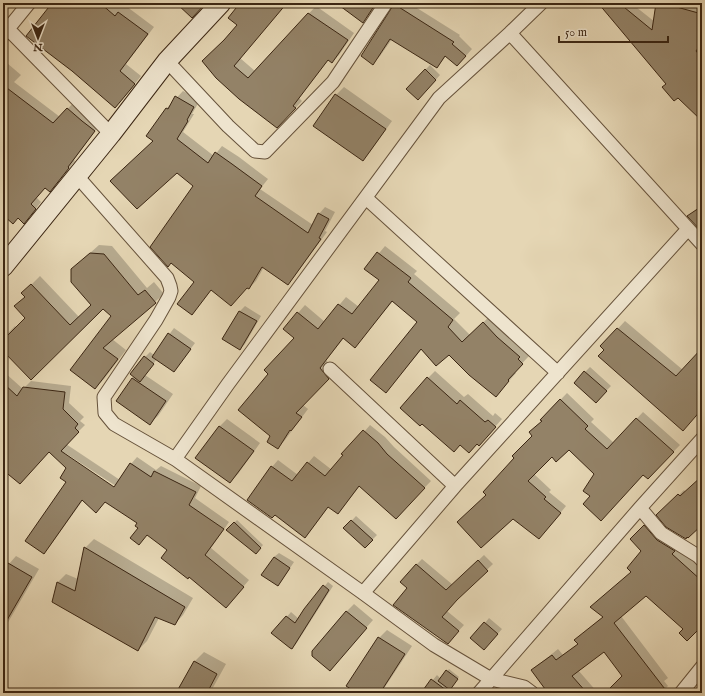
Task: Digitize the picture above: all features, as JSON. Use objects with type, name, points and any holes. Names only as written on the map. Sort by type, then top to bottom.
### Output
[{"type":"street","points":[[29,3],[5,32],[111,134]]},
{"type":"street","points":[[3,267],[111,134],[167,60],[221,3]]},
{"type":"street","points":[[167,60],[255,151],[264,152],[333,82],[386,3]]},
{"type":"street","points":[[176,459],[228,384],[439,98],[510,33],[540,3]]},
{"type":"street","points":[[510,33],[702,244]]},
{"type":"street","points":[[77,176],[167,278],[171,291],[156,320],[104,398],[105,413],[114,424],[176,459],[434,645],[491,679],[524,687],[532,693]]},
{"type":"street","points":[[366,198],[558,373]]},
{"type":"street","points":[[363,593],[455,486],[688,229]]},
{"type":"street","points":[[330,369],[455,486]]},
{"type":"street","points":[[479,693],[702,439]]},
{"type":"street","points":[[640,508],[661,533],[702,560]]},
{"type":"street","points":[[681,693],[702,667]]},
{"type":"building","points":[[52,3],[100,3],[115,16],[118,12],[148,34],[120,71],[135,84],[115,108],[72,71],[26,36]]},
{"type":"building","points":[[176,3],[206,3],[192,18]]},
{"type":"building","points":[[240,3],[287,3],[234,66],[248,78],[308,13],[348,40],[332,63],[328,60],[293,106],[296,108],[277,128],[239,99],[216,78],[202,61],[237,25],[228,18]]},
{"type":"building","points":[[336,3],[376,3],[363,23]]},
{"type":"building","points":[[598,3],[619,3],[652,30],[656,3],[674,3],[673,6],[702,14],[702,43],[696,51],[702,58],[702,121],[678,98],[674,101],[662,87],[666,84]]},
{"type":"building","points":[[394,4],[454,42],[452,44],[466,56],[457,66],[445,56],[437,68],[390,39],[373,65],[361,56]]},
{"type":"building","points":[[425,69],[436,80],[418,100],[406,89]]},
{"type":"building","points":[[3,85],[53,123],[67,108],[95,131],[50,192],[45,188],[31,204],[36,209],[24,224],[18,218],[13,224],[3,215]]},
{"type":"building","points":[[335,94],[386,129],[363,161],[313,126]]},
{"type":"building","points":[[175,96],[194,107],[187,120],[188,121],[177,139],[208,163],[215,152],[232,164],[262,186],[255,196],[308,233],[318,213],[329,219],[319,238],[321,239],[288,285],[262,267],[249,289],[247,288],[231,306],[211,290],[192,315],[177,304],[194,282],[171,263],[168,267],[150,247],[193,186],[177,173],[137,209],[110,181],[153,141],[146,136],[166,108],[168,109]]},
{"type":"building","points":[[702,206],[702,232],[687,216]]},
{"type":"building","points":[[377,252],[411,278],[408,282],[453,320],[448,327],[462,342],[483,322],[497,337],[520,357],[518,359],[523,364],[508,380],[509,381],[496,397],[469,375],[449,355],[436,366],[421,349],[386,393],[370,380],[417,322],[392,301],[355,348],[343,338],[320,368],[329,379],[296,413],[302,417],[291,431],[290,430],[278,449],[267,442],[270,436],[238,410],[268,374],[264,370],[294,338],[283,329],[297,312],[318,329],[338,304],[352,314],[379,280],[364,269]]},
{"type":"building","points":[[90,253],[104,254],[138,295],[145,290],[156,303],[103,348],[118,359],[95,389],[70,370],[111,316],[103,309],[31,380],[3,351],[3,340],[25,318],[14,306],[25,297],[21,293],[31,284],[70,325],[91,305],[71,282],[71,269]]},
{"type":"building","points":[[239,311],[257,321],[240,350],[222,339]]},
{"type":"building","points":[[617,328],[676,376],[702,348],[702,409],[683,431],[598,356],[604,350],[600,346]]},
{"type":"building","points":[[168,333],[191,349],[174,372],[152,357]]},
{"type":"building","points":[[144,356],[154,364],[140,382],[130,374]]},
{"type":"building","points":[[584,371],[607,391],[596,403],[574,383]]},
{"type":"building","points":[[427,377],[457,404],[460,400],[485,422],[488,420],[496,427],[479,446],[477,444],[469,453],[460,445],[454,452],[422,424],[420,426],[400,408]]},
{"type":"building","points":[[132,378],[166,401],[150,425],[116,401]]},
{"type":"building","points":[[3,383],[17,396],[23,387],[65,392],[63,409],[78,424],[75,428],[79,432],[61,451],[114,487],[130,463],[151,477],[154,471],[196,492],[189,505],[224,529],[205,555],[244,587],[226,608],[189,577],[188,579],[161,558],[167,550],[147,535],[139,545],[130,538],[138,528],[135,526],[137,523],[105,502],[96,513],[82,500],[44,554],[25,541],[66,482],[60,478],[66,468],[49,452],[20,484],[3,470]]},
{"type":"building","points":[[560,399],[588,426],[585,429],[607,449],[636,418],[674,452],[648,479],[643,475],[601,521],[583,504],[590,496],[583,491],[594,474],[569,450],[556,462],[552,457],[528,481],[546,497],[544,499],[561,513],[539,539],[513,519],[481,548],[457,522],[486,495],[483,492],[514,458],[512,456],[532,436],[529,432],[542,421],[540,420]]},
{"type":"building","points":[[219,426],[254,451],[230,483],[195,458]]},
{"type":"building","points":[[363,430],[425,488],[396,519],[359,486],[338,514],[328,507],[305,538],[275,515],[272,518],[247,500],[271,466],[292,481],[307,462],[325,476],[343,455],[341,454]]},
{"type":"building","points":[[702,476],[702,525],[686,539],[666,527],[656,515],[678,494],[680,496]]},
{"type":"building","points":[[351,520],[373,540],[365,548],[343,528]]},
{"type":"building","points":[[234,522],[261,548],[256,554],[226,530]]},
{"type":"building","points":[[644,525],[657,540],[675,551],[672,554],[702,581],[702,626],[687,641],[679,633],[683,629],[646,596],[614,623],[668,693],[605,693],[622,676],[604,652],[572,676],[587,693],[548,693],[531,670],[552,655],[556,660],[578,644],[574,640],[603,617],[590,607],[631,572],[627,568],[641,551],[630,539]]},
{"type":"building","points":[[84,547],[185,607],[175,625],[155,617],[138,651],[52,602],[57,582],[75,591]]},
{"type":"building","points":[[274,557],[290,568],[278,586],[261,575]]},
{"type":"building","points":[[478,560],[488,571],[457,600],[442,617],[459,631],[448,644],[393,605],[407,588],[400,582],[416,564],[446,590]]},
{"type":"building","points":[[8,563],[32,577],[3,627],[3,571]]},
{"type":"building","points":[[323,585],[329,590],[292,649],[290,648],[271,633],[286,616],[295,623]]},
{"type":"building","points":[[346,611],[367,628],[330,671],[312,656],[312,651]]},
{"type":"building","points":[[484,622],[498,634],[484,650],[470,638]]},
{"type":"building","points":[[378,637],[405,654],[380,693],[357,693],[346,686]]},
{"type":"building","points":[[194,661],[217,674],[207,693],[176,693]]},
{"type":"building","points":[[446,670],[458,679],[450,690],[438,681]]},
{"type":"building","points":[[431,679],[450,693],[421,693]]}]
